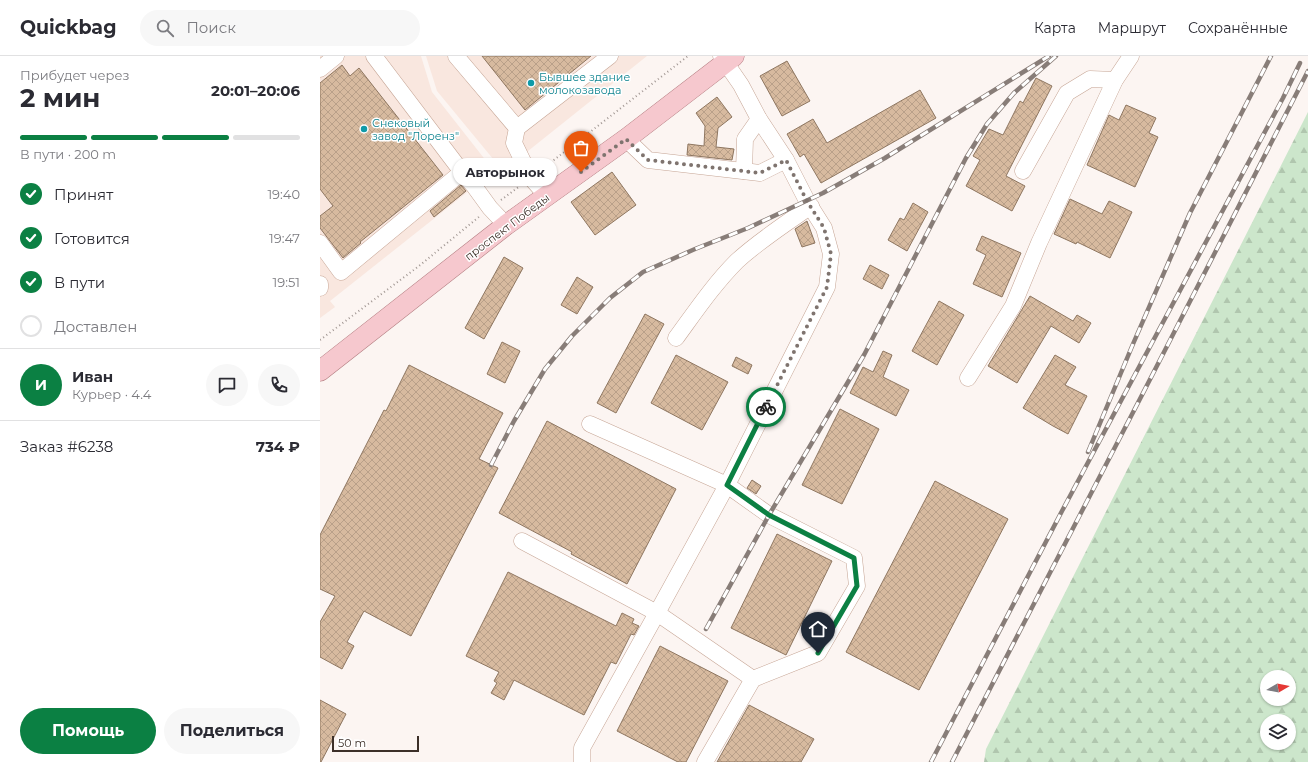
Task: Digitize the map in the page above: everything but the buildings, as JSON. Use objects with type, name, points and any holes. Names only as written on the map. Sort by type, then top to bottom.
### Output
[{"type":"main road","name":"проспект Победы","points":[[320,357],[498,217],[724,58]]},
{"type":"main road","name":"проспект Победы","points":[[539,188],[626,139],[724,58]]},
{"type":"main road","name":"проспект Победы","points":[[320,371],[498,217]]},
{"type":"lane","points":[[320,69],[336,56]]},
{"type":"lane","points":[[374,56],[498,217]]},
{"type":"lane","points":[[456,56],[516,128]]},
{"type":"lane","points":[[539,188],[514,143],[516,128],[610,56]]},
{"type":"lane","points":[[968,378],[1013,306],[1039,244],[1115,80],[1131,56]]},
{"type":"lane","points":[[582,762],[582,748],[727,485],[827,287],[831,254],[824,228],[786,160],[759,119],[741,85],[724,58]]},
{"type":"lane","points":[[1023,171],[1068,93],[1090,79],[1115,80]]},
{"type":"lane","points":[[744,171],[745,139],[759,119]]},
{"type":"lane","points":[[626,139],[648,160],[760,173],[786,160]]},
{"type":"lane","points":[[320,243],[341,272],[462,172]]},
{"type":"lane","points":[[676,338],[713,288],[736,262],[761,240],[811,206]]},
{"type":"lane","points":[[590,424],[727,485],[769,515],[854,558],[857,586],[818,653],[753,679],[705,762]]},
{"type":"lane","points":[[522,541],[657,613],[753,679]]},
{"type":"path","points":[[320,340],[419,266],[498,217],[539,188],[688,56]]},
{"type":"shaded area","points":[[320,56],[421,56],[432,92],[494,171],[330,301],[335,307],[320,318]]},
{"type":"shaded area","points":[[426,56],[647,56],[503,171],[437,91]]},
{"type":"green space","points":[[1308,112],[1308,762],[984,762],[986,749]]},
{"type":"railway","points":[[491,465],[514,421],[545,369],[572,336],[610,298],[643,272],[748,228],[823,193],[885,158],[1049,56]]},
{"type":"railway","points":[[706,629],[769,515],[864,355],[966,158],[987,124],[1014,93],[1056,56]]},
{"type":"railway","points":[[1088,452],[1190,213],[1271,56]]},
{"type":"railway","points":[[931,762],[1062,511],[1283,98],[1300,63]]},
{"type":"railway","points":[[952,762],[1308,71]]},
{"type":"way so far","points":[[581,172],[626,139],[648,160],[760,173],[786,160],[807,201],[824,228],[831,254],[827,287],[766,407]]},
{"type":"place","name":"Бывшее здание молокозавода","points":[[531,83]]},
{"type":"place","name":"Снековый завод \"Лоренз\"","points":[[364,129]]},
{"type":"place","name":"Авторынок","points":[[581,172]]},
{"type":"route","points":[[766,407],[727,485],[769,515],[854,558],[857,586],[818,653]]}]
